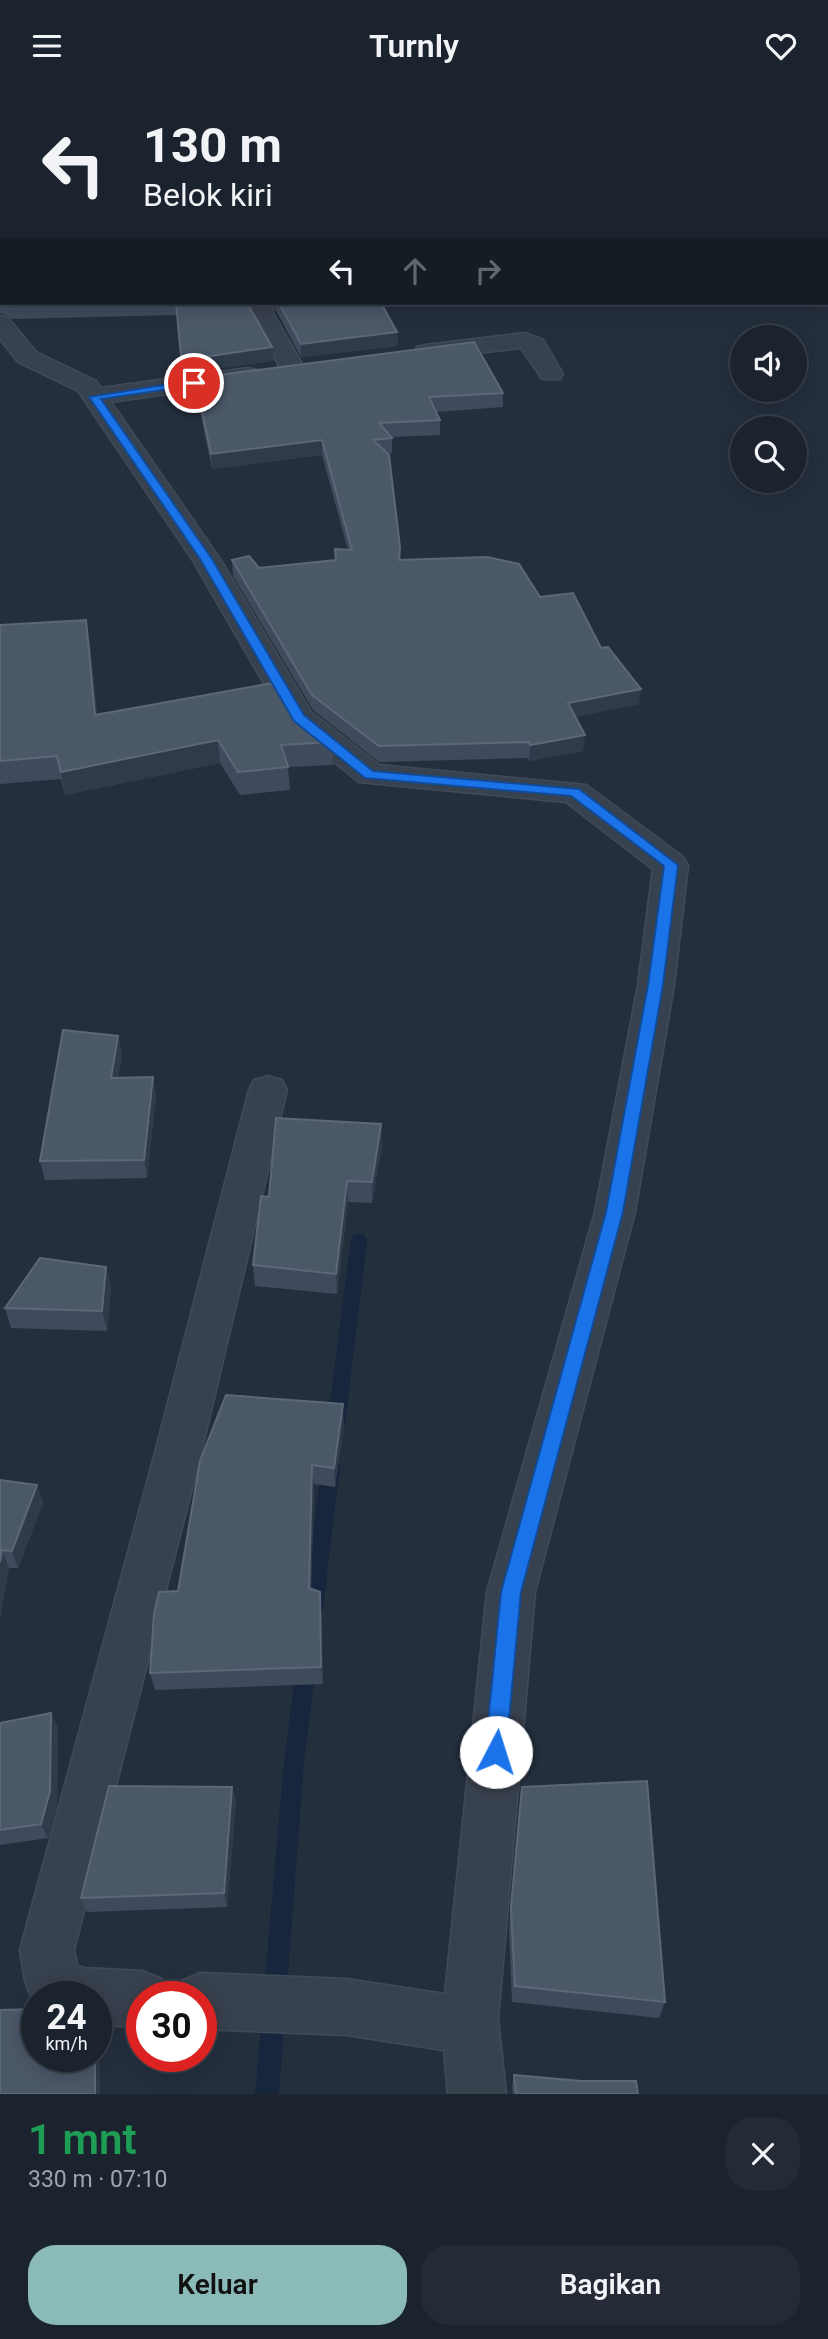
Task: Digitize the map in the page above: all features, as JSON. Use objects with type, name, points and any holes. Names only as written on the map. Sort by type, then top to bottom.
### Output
[{"type":"street","points":[[94,397],[303,367],[262,315],[260,305]]},
{"type":"street","points":[[0,323],[27,357],[87,386],[206,559],[299,718],[370,775],[574,792],[671,865],[656,985],[615,1212],[511,1592],[456,2020],[477,2094]]},
{"type":"street","points":[[403,355],[525,340],[534,345],[551,374]]},
{"type":"street","points":[[126,1998],[78,1996],[52,1982],[47,1950],[178,1453],[268,1090]]},
{"type":"street","points":[[217,2002],[346,2007],[456,2020]]},
{"type":"building","points":[[176,305],[248,305],[272,347],[190,359],[190,355],[181,356]]},
{"type":"building","points":[[280,305],[382,305],[397,332],[301,344]]},
{"type":"building","points":[[474,342],[503,393],[429,397],[440,420],[379,423],[392,438],[373,440],[389,455],[400,547],[399,560],[487,557],[519,564],[540,597],[573,593],[601,648],[608,647],[641,689],[568,703],[585,735],[530,745],[529,742],[379,746],[312,695],[232,560],[249,556],[259,568],[336,560],[335,549],[352,550],[322,440],[211,454],[195,378]]},
{"type":"building","points":[[86,620],[95,715],[272,683],[285,704],[332,742],[281,745],[288,767],[238,772],[218,740],[61,772],[57,756],[0,761],[0,625]]},
{"type":"building","points":[[63,1030],[118,1036],[111,1078],[153,1077],[144,1160],[40,1161]]},
{"type":"building","points":[[276,1118],[381,1124],[372,1182],[347,1181],[336,1274],[253,1265],[261,1196],[269,1197]]},
{"type":"building","points":[[40,1258],[106,1267],[102,1311],[5,1308]]},
{"type":"building","points":[[226,1395],[343,1404],[334,1468],[312,1465],[309,1588],[320,1592],[321,1667],[150,1673],[154,1614],[159,1592],[178,1591],[200,1461]]},
{"type":"building","points":[[0,1480],[37,1485],[12,1551],[2,1550],[0,1562]]},
{"type":"building","points":[[51,1713],[50,1791],[41,1824],[0,1830],[0,1723]]},
{"type":"building","points":[[647,1781],[665,2002],[515,1986],[511,1907],[522,1787]]},
{"type":"building","points":[[109,1786],[232,1787],[224,1893],[81,1898]]},
{"type":"building","points":[[21,2009],[21,2072],[95,2072],[95,2094],[0,2094],[0,2010]]},
{"type":"building","points":[[514,2075],[581,2081],[636,2081],[638,2094],[516,2094]]},
{"type":"waterway","points":[[336,1425],[359,1240]]},
{"type":"waterway","points":[[313,1609],[331,1465]]},
{"type":"waterway","points":[[267,2094],[294,1761],[306,1666]]},
{"type":"route","points":[[194,383],[94,397],[126,447],[206,559],[299,718],[370,775],[574,792],[671,865],[656,985],[615,1212],[511,1592],[496,1752]]}]
